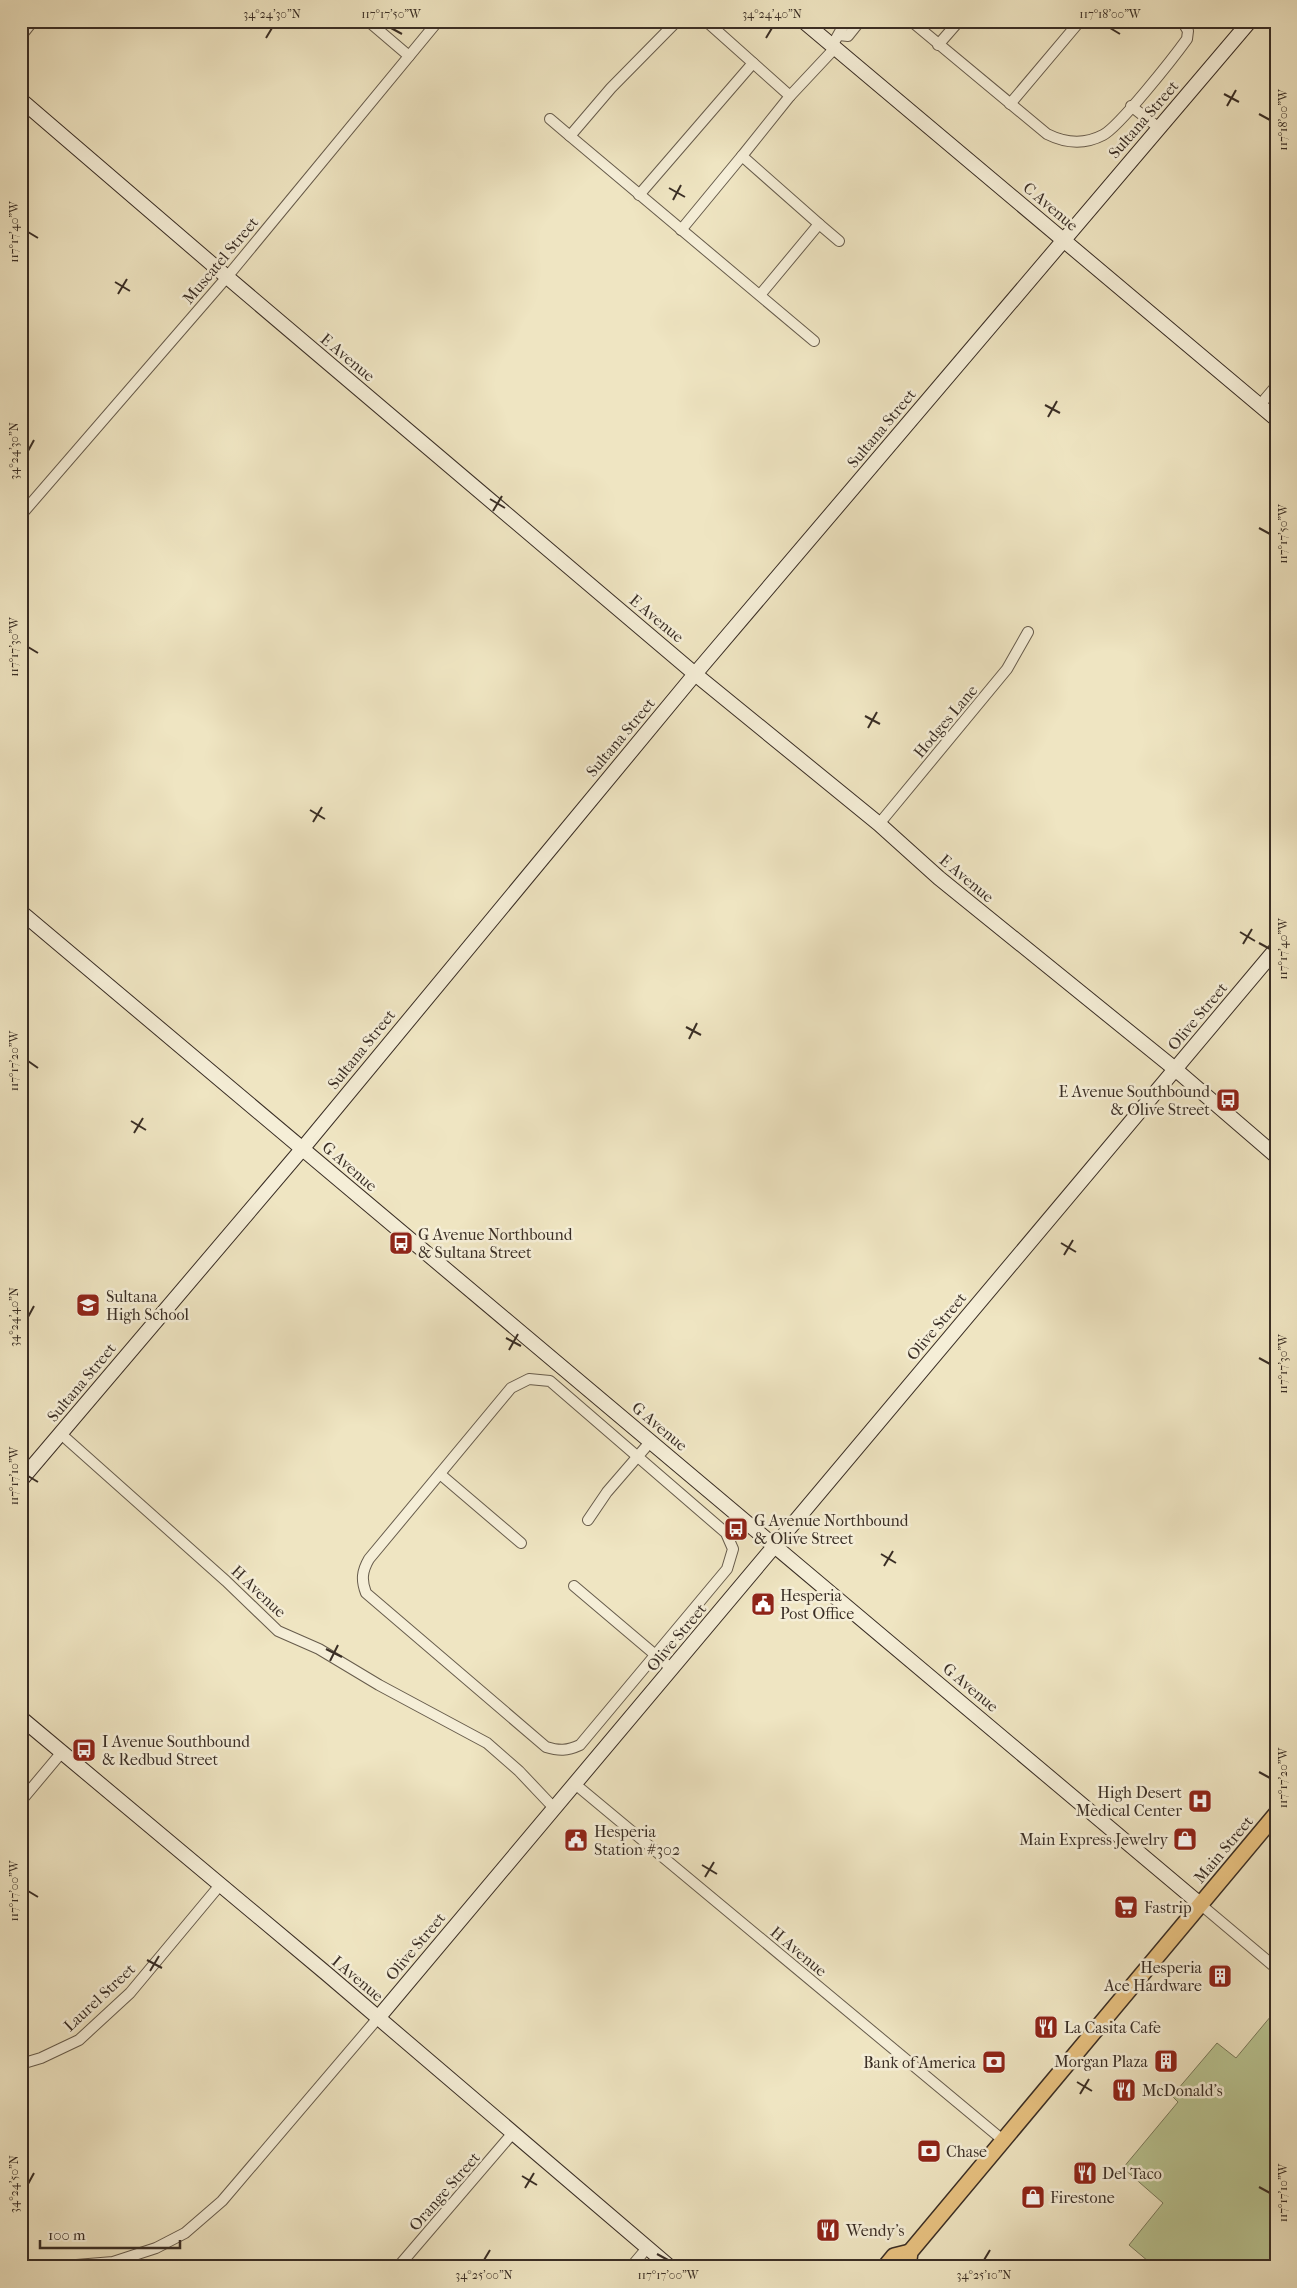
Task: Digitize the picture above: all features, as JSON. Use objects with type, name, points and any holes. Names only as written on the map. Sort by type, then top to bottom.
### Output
[{"type":"main road","name":"Main Street","points":[[885,2267],[894,2256],[909,2260],[1004,2141],[1276,1814]]},
{"type":"street","points":[[21,36],[33,21]]},
{"type":"street","points":[[368,21],[408,56]]},
{"type":"street","name":"Muscatel Street","points":[[21,515],[227,277],[438,21]]},
{"type":"street","points":[[570,136],[611,88],[677,21]]},
{"type":"street","points":[[706,21],[790,96]]},
{"type":"street","name":"C Avenue","points":[[803,21],[835,43],[1276,419]]},
{"type":"street","points":[[681,230],[835,43],[846,21]]},
{"type":"street","points":[[835,43],[848,36],[860,21]]},
{"type":"street","points":[[911,21],[1047,134],[1055,138],[1080,142],[1102,136],[1134,108],[1187,39],[1188,31],[1182,21]]},
{"type":"street","points":[[938,45],[959,21]]},
{"type":"street","points":[[1010,104],[1080,21]]},
{"type":"street","name":"Sultana Street","points":[[21,1480],[303,1148],[696,674],[1250,21]]},
{"type":"street","points":[[639,195],[753,63]]},
{"type":"street","name":"E Avenue","points":[[21,100],[696,674],[879,824],[939,878],[1174,1069],[1276,1156]]},
{"type":"street","points":[[1134,108],[1159,128]]},
{"type":"street","points":[[550,119],[814,341]]},
{"type":"street","points":[[742,156],[839,241]]},
{"type":"street","points":[[760,295],[819,224]]},
{"type":"street","points":[[1260,405],[1276,386]]},
{"type":"street","name":"Hodges Lane","points":[[879,824],[1007,669],[1028,632]]},
{"type":"street","name":"G Avenue","points":[[21,912],[776,1545],[1276,1968]]},
{"type":"street","name":"Olive Street","points":[[52,2267],[113,2262],[156,2248],[185,2233],[222,2202],[1276,949]]},
{"type":"street","points":[[529,1379],[550,1381],[726,1533],[733,1548],[727,1569],[580,1745],[568,1751],[546,1747],[366,1593],[362,1582],[364,1568],[369,1559],[440,1474],[511,1388],[529,1379]]},
{"type":"street","name":"H Avenue","points":[[60,1434],[226,1581],[278,1631],[319,1649],[379,1685],[487,1743],[519,1770],[554,1808]]},
{"type":"street","points":[[588,1520],[607,1492],[651,1441]]},
{"type":"street","points":[[440,1474],[521,1543]]},
{"type":"street","points":[[574,1586],[672,1669]]},
{"type":"street","name":"I Avenue","points":[[21,1718],[378,2018],[670,2267]]},
{"type":"street","points":[[21,1801],[62,1752]]},
{"type":"street","name":"H Avenue","points":[[575,1784],[1004,2141]]},
{"type":"street","name":"Laurel Street","points":[[21,2064],[41,2058],[78,2040],[130,1993],[220,1885]]},
{"type":"street","name":"Orange Street","points":[[398,2267],[512,2134]]},
{"type":"street","points":[[631,2267],[647,2248]]},
{"type":"green space","points":[[1276,2010],[1276,2267],[1155,2267],[1129,2245],[1163,2203],[1123,2168],[1178,2102],[1172,2096],[1217,2043],[1236,2058]]},
{"type":"place","name":"E Avenue Southbound & Olive Street","points":[[1228,1100]]},
{"type":"place","name":"G Avenue Northbound & Sultana Street","points":[[401,1243]]},
{"type":"place","name":"Sultana High School","points":[[88,1305]]},
{"type":"place","name":"G Avenue Northbound & Olive Street","points":[[736,1529]]},
{"type":"place","name":"Hesperia Post Office","points":[[763,1604]]},
{"type":"place","name":"I Avenue Southbound & Redbud Street","points":[[84,1750]]},
{"type":"place","name":"High Desert Medical Center","points":[[1200,1801]]},
{"type":"place","name":"Main Express Jewelry","points":[[1185,1839]]},
{"type":"place","name":"Hesperia Station #302","points":[[576,1840]]},
{"type":"place","name":"Fastrip","points":[[1126,1907]]},
{"type":"place","name":"Hesperia Ace Hardware","points":[[1220,1976]]},
{"type":"place","name":"La Casita Cafe","points":[[1046,2027]]},
{"type":"place","name":"Morgan Plaza","points":[[1166,2061]]},
{"type":"place","name":"Bank of America","points":[[994,2062]]},
{"type":"place","name":"McDonald's","points":[[1124,2090]]},
{"type":"place","name":"Chase","points":[[929,2151]]},
{"type":"place","name":"Del Taco","points":[[1085,2173]]},
{"type":"place","name":"Firestone","points":[[1033,2197]]},
{"type":"place","name":"Wendy's","points":[[828,2230]]}]
